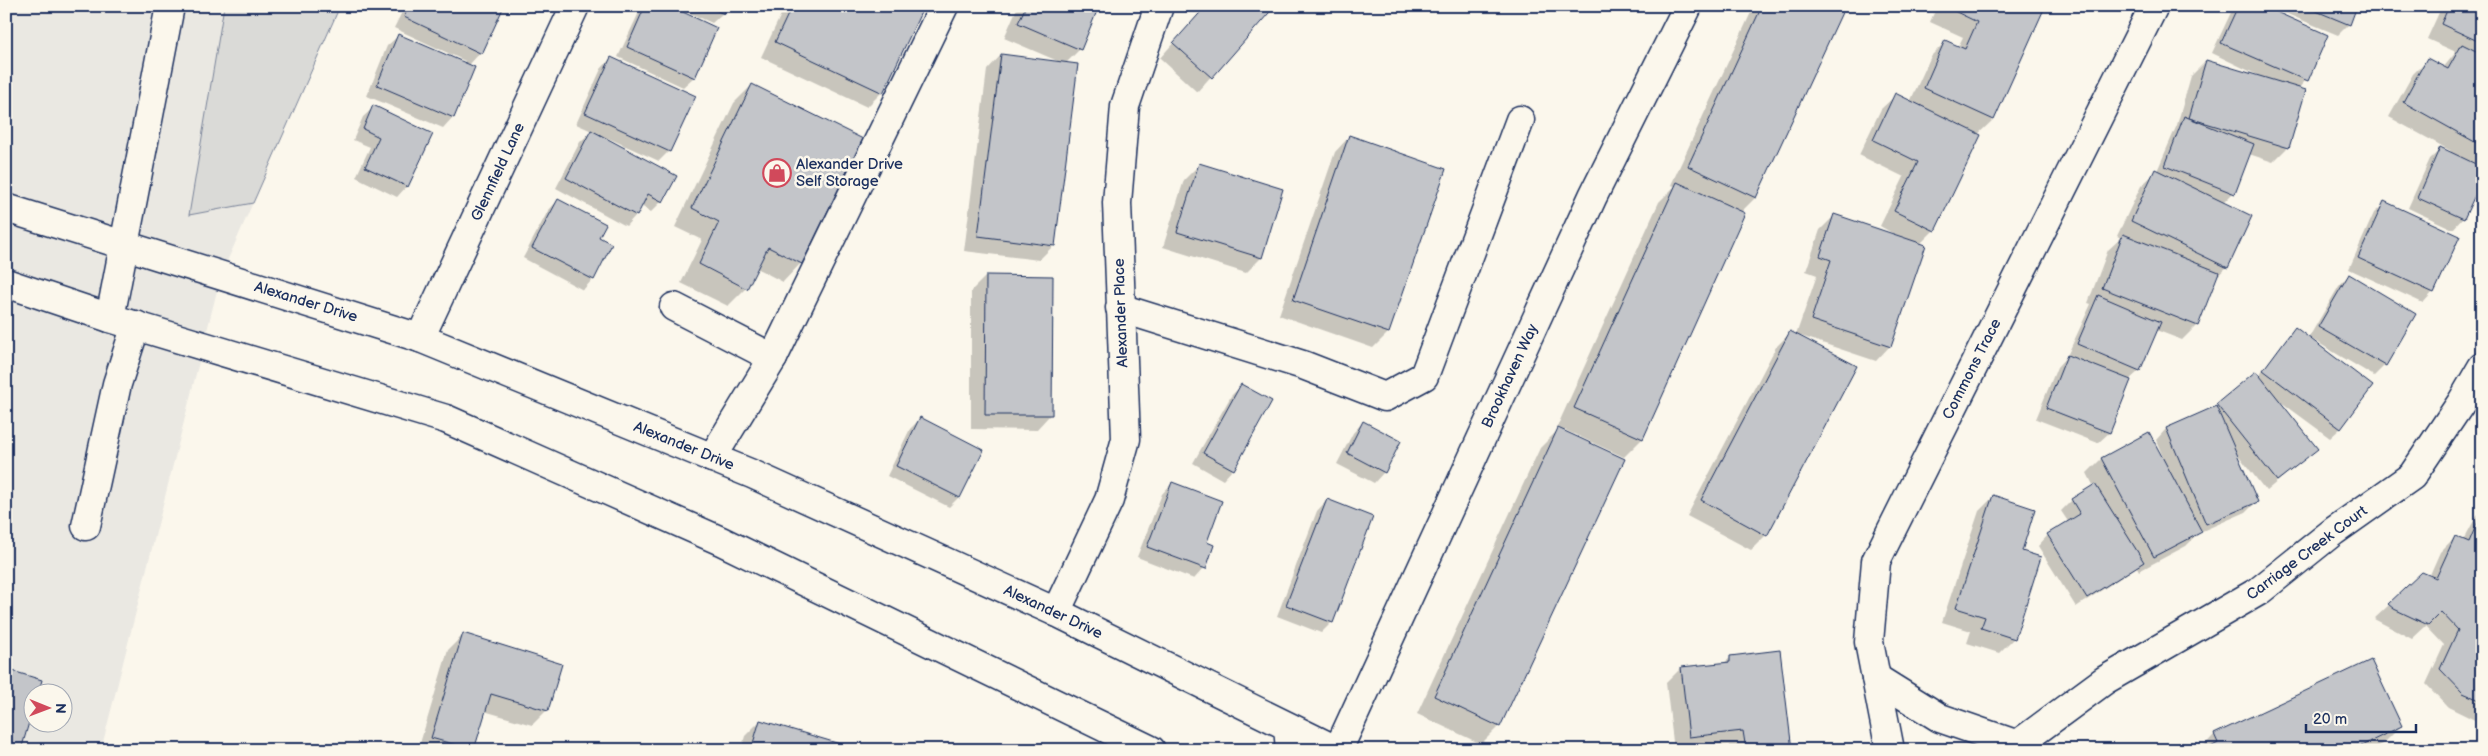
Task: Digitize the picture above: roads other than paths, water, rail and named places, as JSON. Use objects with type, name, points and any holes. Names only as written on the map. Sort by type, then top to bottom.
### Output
[{"type":"street","points":[[86,526],[117,384],[123,321],[124,245],[170,6]]},
{"type":"street","name":"Glennfield Lane","points":[[420,338],[575,6]]},
{"type":"street","points":[[712,458],[773,358],[944,6]]},
{"type":"street","name":"Alexander Place","points":[[1056,612],[1109,500],[1126,439],[1117,202],[1125,106],[1159,6]]},
{"type":"street","name":"Brookhaven Way","points":[[1337,750],[1592,196],[1688,6]]},
{"type":"street","name":"Commons Trace","points":[[1890,750],[1869,642],[1876,561],[2154,6]]},
{"type":"street","points":[[1120,308],[1302,365],[1384,397],[1424,376],[1520,120]]},
{"type":"street","name":"Alexander Drive","points":[[6,208],[420,338],[712,458],[1056,612],[1289,738],[1337,750]]},
{"type":"street","points":[[6,284],[446,418],[721,541],[1151,750]]},
{"type":"street","points":[[674,307],[773,358]]},
{"type":"street","name":"Carriage Creek Court","points":[[1876,678],[1940,718],[2012,747],[2105,680],[2258,591],[2334,531],[2412,476],[2462,403],[2482,367]]},
{"type":"place","name":"Alexander Drive Self Storage","points":[[777,173]]}]
